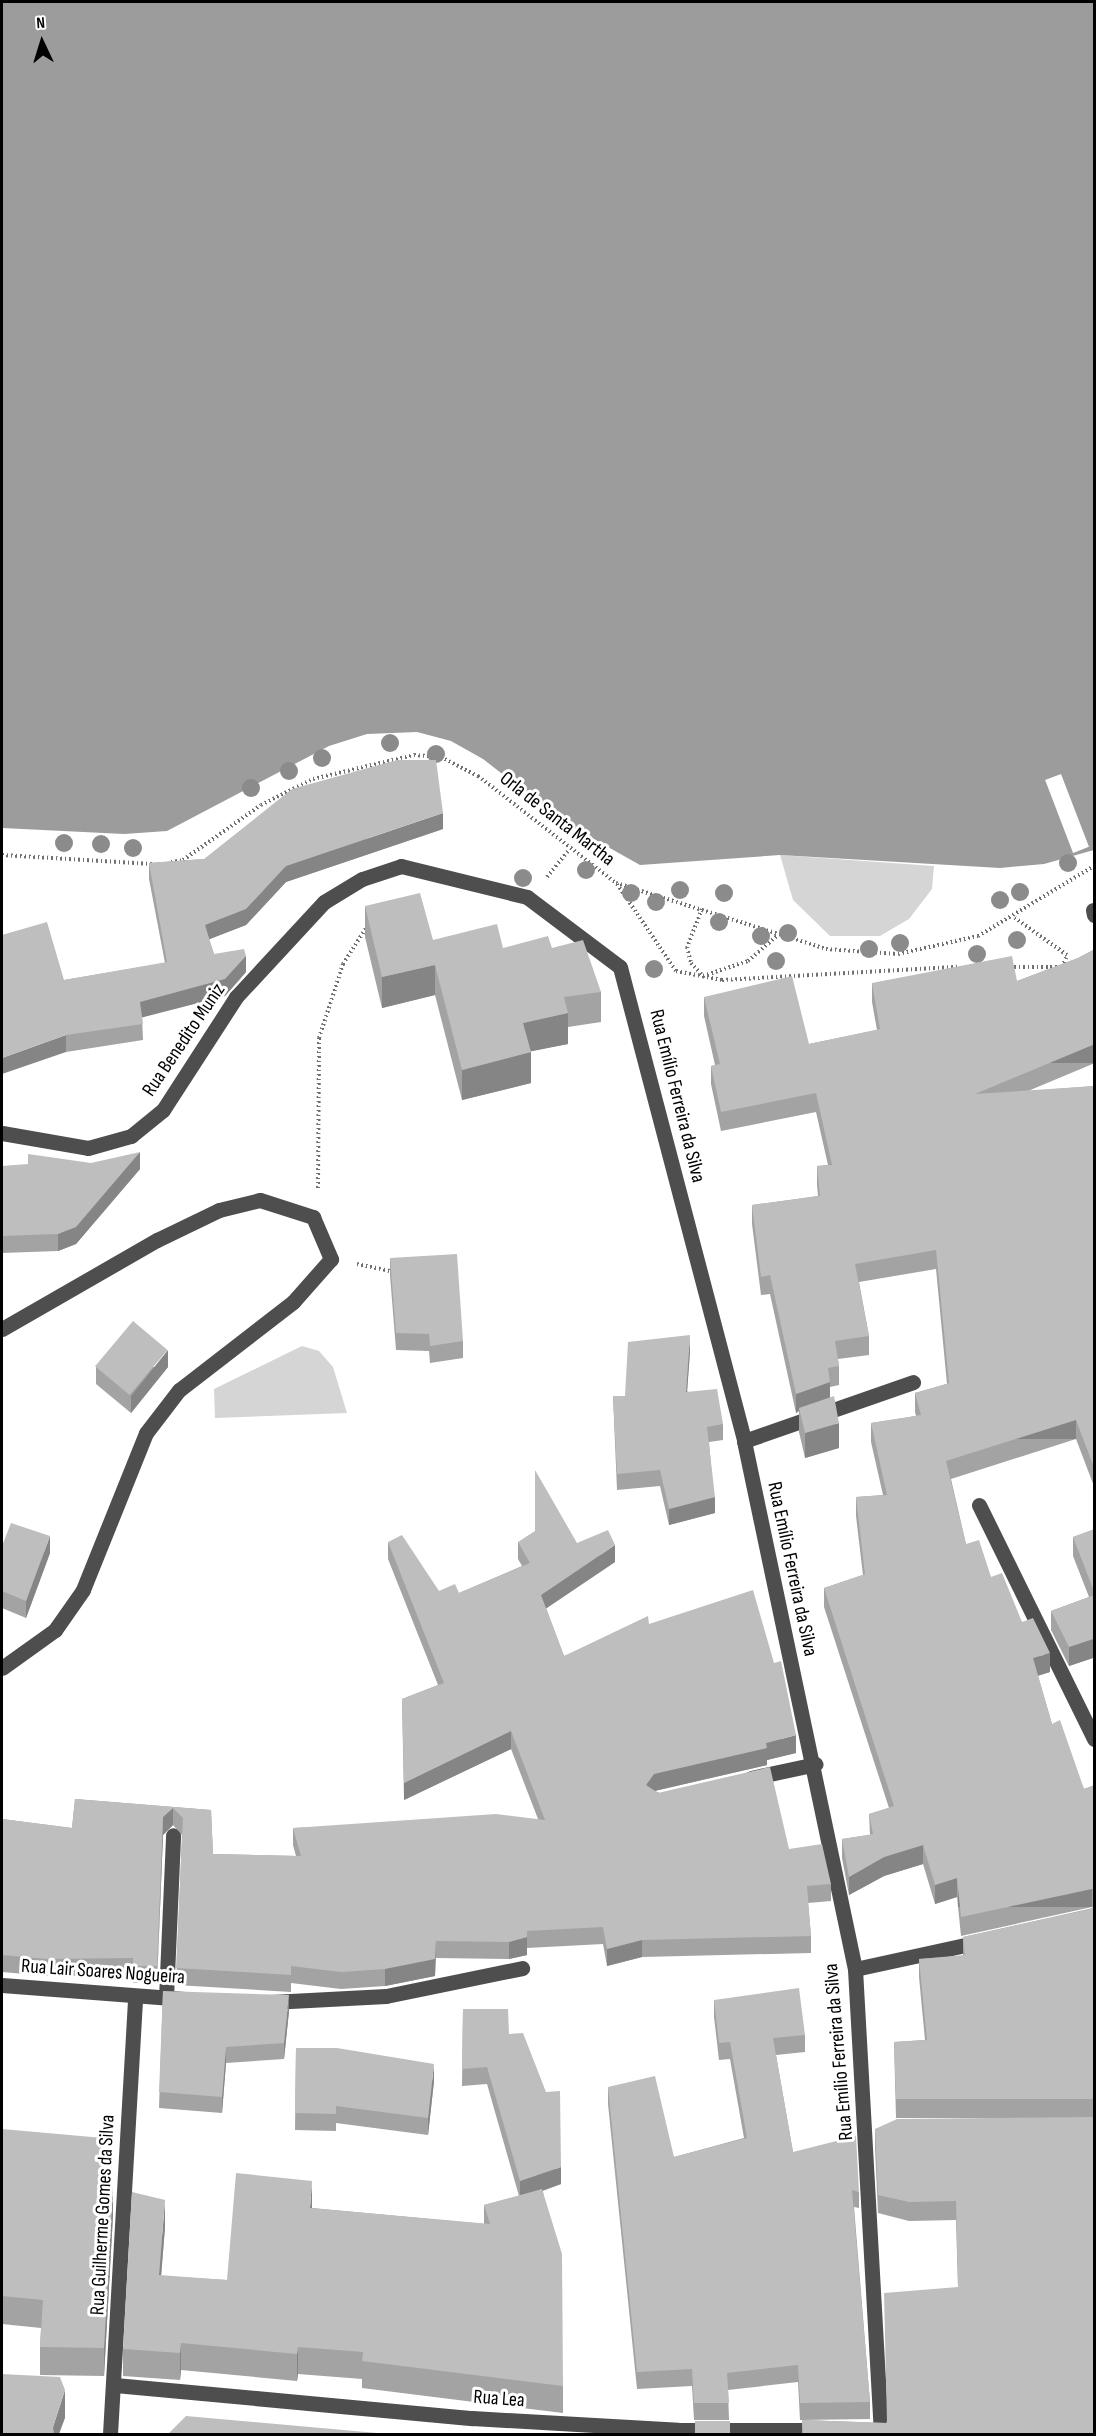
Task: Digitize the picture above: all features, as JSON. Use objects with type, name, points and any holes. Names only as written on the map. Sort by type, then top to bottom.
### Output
[{"type":"street","name":"Rua Benedito Muniz","points":[[2,1133],[88,1148],[131,1136],[163,1110],[236,997],[324,902],[362,879],[401,867]]},
{"type":"street","name":"Rua Emílio Ferreira da Silva","points":[[401,867],[527,897],[620,967],[744,1441],[816,1764],[855,1969],[873,2128],[881,2432]]},
{"type":"street","points":[[2,1329],[219,1210],[260,1200],[313,1217],[331,1259],[293,1302],[179,1390],[146,1433],[83,1590],[55,1630],[2,1668]]},
{"type":"street","points":[[744,1441],[913,1382]]},
{"type":"street","points":[[979,1505],[1095,1739]]},
{"type":"street","points":[[733,1783],[816,1764]]},
{"type":"street","points":[[166,1998],[173,1835]]},
{"type":"street","points":[[855,1969],[1003,1937]]},
{"type":"street","points":[[248,2001],[386,1996],[522,1968]]},
{"type":"street","name":"Rua Lair Soares Nogueira","points":[[2,1985],[135,1997],[201,1999]]},
{"type":"street","name":"Rua Guilherme Gomes da Silva","points":[[110,2434],[115,2385],[135,1997]]},
{"type":"street","name":"Rua Lea","points":[[115,2385],[472,2418],[678,2430],[834,2430]]},
{"type":"street","points":[[857,2430],[881,2432]]},
{"type":"path","name":"Orla de Santa Martha","points":[[2,855],[70,856],[131,867],[183,860],[261,805],[313,779],[414,755],[441,757],[478,776],[568,851],[616,884],[826,949],[898,954],[978,936],[1015,918],[1059,885],[1095,866]]},
{"type":"path","points":[[616,884],[676,971],[704,976],[968,967]]},
{"type":"path","points":[[702,909],[687,947],[691,963],[704,976]]},
{"type":"path","points":[[1003,967],[1062,967],[1067,955],[1015,918]]},
{"type":"path","points":[[313,1217],[319,1038],[343,964],[358,936],[374,919]]},
{"type":"path","points":[[704,976],[748,961],[778,935]]},
{"type":"path","points":[[331,1259],[399,1272]]},
{"type":"shaded area","points":[[2,2],[1094,2],[1094,850],[1044,864],[1000,868],[780,855],[640,865],[567,824],[483,759],[451,741],[417,732],[367,734],[329,746],[167,831],[124,834],[2,828]]},
{"type":"shaded area","points":[[780,855],[934,866],[932,889],[909,919],[880,936],[830,936],[793,900]]},
{"type":"shaded area","points":[[302,1346],[319,1351],[333,1367],[347,1413],[215,1418],[214,1389]]},
{"type":"pier","points":[[1061,774],[1089,847],[1073,853],[1045,780]]},
{"type":"building","points":[[397,760],[436,760],[443,813],[286,866],[246,909],[205,925],[214,954],[244,949],[246,956],[225,979],[140,1002],[143,1024],[66,1035],[2,1058],[2,935],[47,922],[64,980],[167,962],[149,863],[204,859],[292,789]]},
{"type":"building","points":[[420,893],[433,940],[497,924],[503,948],[548,936],[552,948],[583,940],[601,992],[564,997],[568,1013],[523,1023],[531,1052],[462,1070],[435,965],[382,977],[365,906]]},
{"type":"building","points":[[1095,949],[1095,1044],[975,1094],[1095,1086],[1095,1470],[1076,1420],[946,1461],[966,1544],[979,1540],[991,1577],[1002,1573],[1022,1622],[1033,1618],[1050,1653],[1033,1658],[1052,1724],[1060,1720],[1084,1789],[1095,1785],[1095,1890],[961,1917],[957,1878],[935,1885],[923,1845],[884,1857],[849,1877],[842,1839],[873,1834],[869,1814],[894,1806],[824,1588],[865,1574],[856,1497],[887,1495],[871,1423],[921,1415],[915,1393],[949,1383],[936,1250],[855,1264],[869,1336],[835,1341],[839,1366],[828,1368],[830,1382],[796,1394],[770,1275],[761,1277],[752,1205],[820,1196],[817,1166],[832,1165],[816,1093],[721,1112],[711,1066],[720,1064],[704,997],[792,976],[809,1044],[880,1029],[872,983],[1012,956],[1017,981],[1078,958]]},
{"type":"building","points":[[140,1152],[76,1227],[58,1234],[2,1236],[2,1166],[28,1164],[28,1154],[91,1163]]},
{"type":"building","points":[[457,1254],[463,1341],[430,1346],[429,1334],[396,1333],[390,1258]]},
{"type":"building","points":[[133,1321],[167,1350],[130,1395],[95,1366]]},
{"type":"building","points":[[690,1335],[686,1392],[717,1389],[723,1424],[707,1427],[715,1497],[669,1509],[660,1470],[617,1474],[613,1396],[625,1396],[628,1342]]},
{"type":"building","points":[[834,1396],[839,1423],[805,1433],[799,1408]]},
{"type":"building","points":[[535,1470],[577,1543],[608,1530],[615,1545],[541,1595],[564,1656],[648,1616],[649,1624],[753,1590],[774,1663],[781,1661],[796,1735],[766,1743],[767,1748],[654,1774],[646,1785],[658,1793],[770,1767],[789,1849],[822,1844],[831,1884],[807,1886],[811,1936],[642,1940],[607,1949],[603,1927],[527,1931],[527,1937],[509,1942],[436,1941],[435,1959],[385,1969],[341,1972],[291,1966],[291,1975],[176,1968],[183,1818],[173,1808],[163,1817],[157,1966],[133,1966],[133,1958],[47,1959],[2,1955],[2,1819],[72,1828],[75,1799],[211,1810],[213,1854],[301,1856],[293,1828],[496,1814],[545,1820],[511,1731],[404,1783],[402,1699],[444,1683],[388,1542],[402,1535],[439,1591],[455,1584],[459,1593],[530,1563],[518,1542],[535,1531]]},
{"type":"building","points":[[11,1523],[50,1536],[26,1601],[2,1591],[2,1546]]},
{"type":"building","points":[[1095,1529],[1095,1594],[1073,1537]]},
{"type":"building","points":[[1095,1595],[1095,1643],[1093,1639],[1069,1647],[1051,1611]]},
{"type":"building","points":[[1095,1908],[1095,2099],[896,2099],[894,2042],[927,2040],[919,1959],[965,1955],[963,1937]]},
{"type":"building","points":[[799,1988],[805,2035],[773,2038],[793,2152],[856,2136],[859,2192],[852,2190],[870,2402],[800,2403],[798,2365],[727,2373],[729,2403],[694,2403],[692,2369],[637,2372],[608,2087],[655,2076],[674,2157],[747,2138],[730,2042],[719,2043],[714,2000]]},
{"type":"building","points":[[163,1991],[289,1995],[284,2043],[226,2047],[222,2097],[159,2092]]},
{"type":"building","points":[[463,2009],[508,2009],[509,2034],[523,2033],[546,2092],[560,2091],[561,2167],[520,2181],[487,2067],[462,2069]]},
{"type":"building","points":[[296,2048],[337,2048],[434,2064],[428,2118],[336,2106],[336,2114],[295,2113]]},
{"type":"building","points":[[1095,2117],[1095,2434],[803,2434],[802,2420],[887,2423],[884,2293],[958,2287],[956,2201],[909,2202],[878,2195],[875,2129],[897,2119]]},
{"type":"building","points":[[2,2129],[103,2138],[99,2184],[113,2187],[104,2348],[40,2347],[43,2300],[2,2296]]},
{"type":"building","points":[[236,2173],[312,2181],[310,2208],[490,2224],[484,2205],[542,2189],[562,2254],[563,2386],[362,2361],[363,2352],[298,2347],[297,2354],[181,2343],[180,2353],[123,2349],[132,2192],[165,2200],[159,2275],[227,2280]]},
{"type":"building","points":[[2,2374],[60,2377],[65,2390],[53,2427],[54,2434],[2,2434]]},
{"type":"building","points":[[186,2416],[388,2434],[168,2434]]},
{"type":"building","points":[[695,2421],[730,2421],[730,2434],[695,2434]]}]
